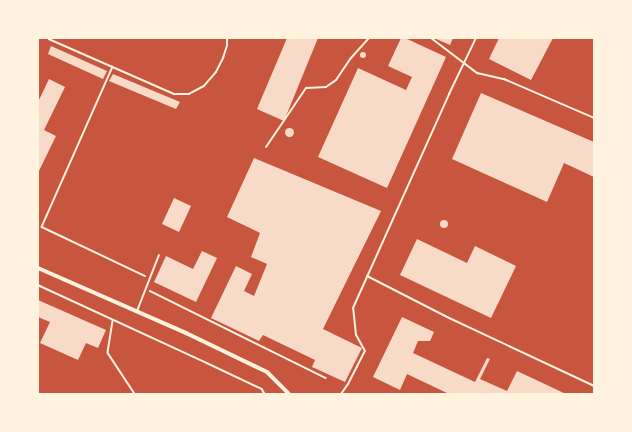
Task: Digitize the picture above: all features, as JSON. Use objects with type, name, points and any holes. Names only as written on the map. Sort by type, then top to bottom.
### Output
[{"type":"street","points":[[38,268],[186,333],[267,372],[289,394]]},
{"type":"lane","points":[[266,147],[306,88],[326,87],[336,80],[351,58],[369,38]]},
{"type":"lane","points":[[431,38],[463,64],[477,73],[504,80],[594,118]]},
{"type":"lane","points":[[341,394],[348,384],[365,351],[356,335],[353,308],[476,38]]},
{"type":"lane","points":[[137,312],[159,255]]},
{"type":"lane","points":[[367,276],[446,317],[594,386]]},
{"type":"path","points":[[49,39],[174,94],[189,94],[204,86],[216,72],[227,46],[226,38]]},
{"type":"path","points":[[113,67],[42,227],[150,278]]},
{"type":"path","points":[[38,285],[113,321],[220,369],[262,390],[265,394]]},
{"type":"path","points":[[146,289],[326,378]]},
{"type":"path","points":[[113,321],[108,353],[134,394]]},
{"type":"building","points":[[287,38],[318,38],[284,121],[257,109]]},
{"type":"building","points":[[401,38],[405,38],[446,57],[387,188],[318,157],[358,68],[406,90],[412,77],[388,66]]},
{"type":"building","points":[[434,38],[453,38],[450,45]]},
{"type":"building","points":[[499,38],[553,38],[531,80],[489,59]]},
{"type":"building","points":[[51,46],[107,71],[103,79],[48,54]]},
{"type":"building","points":[[363,52],[366,55],[363,58],[360,55]]},
{"type":"building","points":[[113,74],[180,102],[176,109],[109,81]]},
{"type":"building","points":[[49,79],[65,87],[44,130],[56,136],[38,173],[38,102]]},
{"type":"building","points":[[481,93],[594,142],[594,177],[564,163],[547,202],[452,159]]},
{"type":"building","points":[[289,127],[294,132],[289,137],[284,132]]},
{"type":"building","points":[[254,158],[381,211],[323,329],[362,348],[345,382],[312,367],[315,360],[263,335],[259,341],[211,318],[236,266],[252,274],[244,291],[254,296],[267,264],[251,257],[260,233],[227,217]]},
{"type":"building","points":[[174,198],[191,206],[179,232],[162,224]]},
{"type":"building","points":[[444,220],[447,221],[447,227],[444,228],[441,227],[440,224],[441,221]]},
{"type":"building","points":[[417,239],[467,263],[475,246],[516,266],[491,318],[400,275]]},
{"type":"building","points":[[202,251],[217,258],[196,302],[154,282],[166,256],[193,269]]},
{"type":"building","points":[[38,300],[106,330],[98,348],[86,343],[78,360],[40,343],[50,322],[38,317]]},
{"type":"building","points":[[402,317],[434,332],[430,341],[418,341],[413,353],[475,382],[487,358],[490,359],[480,379],[507,391],[517,371],[566,394],[449,394],[407,374],[400,390],[373,377]]}]
